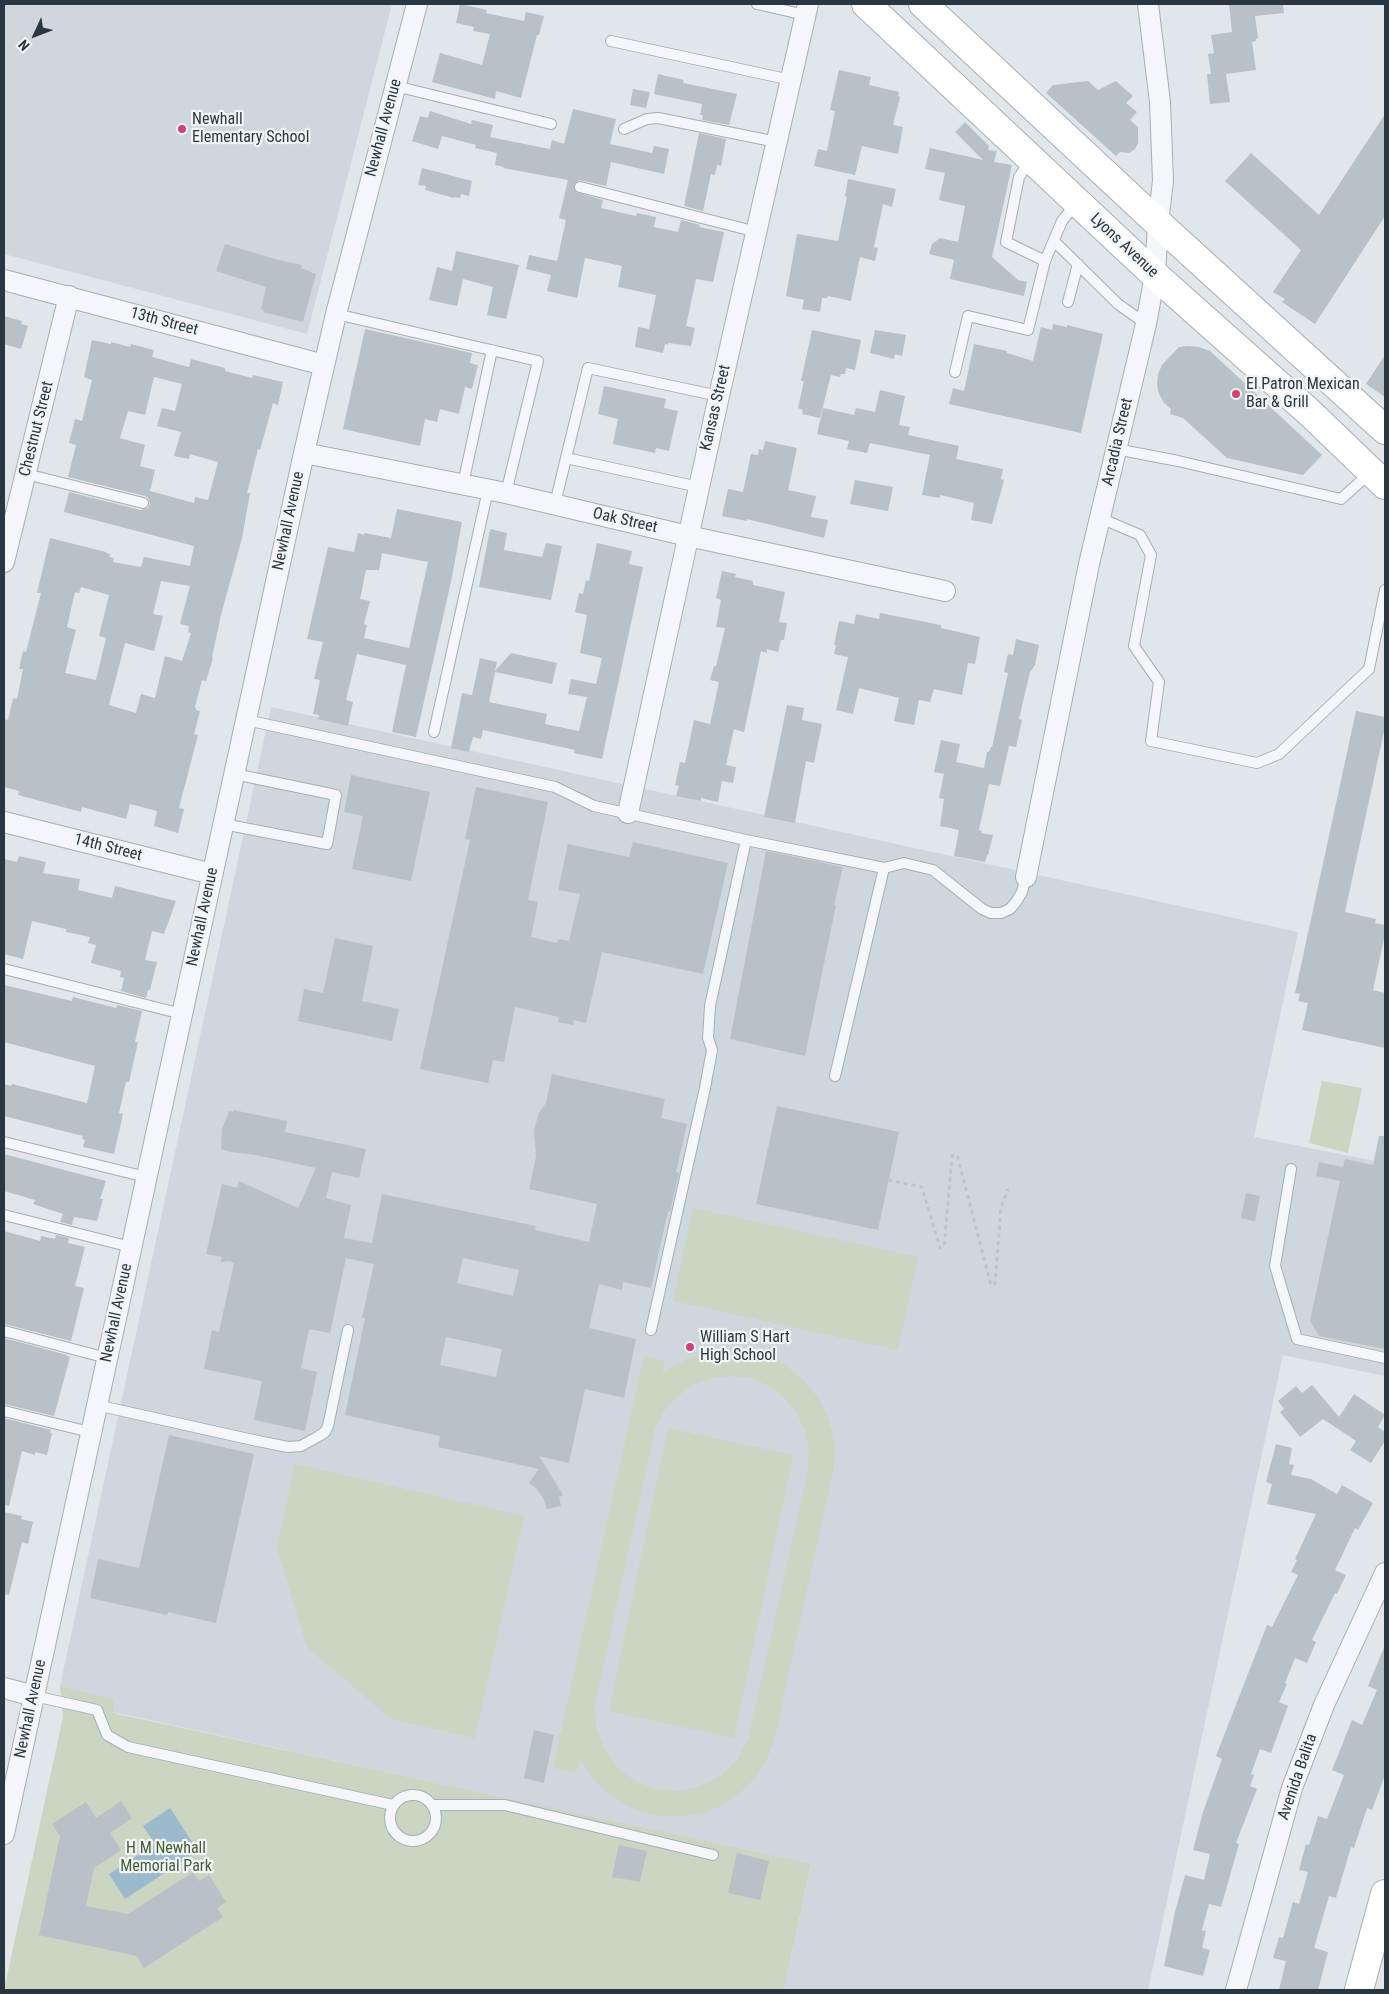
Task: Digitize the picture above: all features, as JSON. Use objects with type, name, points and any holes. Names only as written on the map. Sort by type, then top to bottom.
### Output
[{"type":"main road","name":"Lyons Avenue","points":[[866,4],[1155,275],[1310,413],[1379,478]]},
{"type":"main road","points":[[923,4],[1158,223],[1223,280],[1385,430]]},
{"type":"main road","points":[[1359,1990],[1385,1894]]},
{"type":"street","name":"Newhall Avenue","points":[[4,1834],[304,452],[336,314],[417,4]]},
{"type":"street","name":"Arcadia Street","points":[[1026,876],[1100,518],[1146,324],[1155,275],[1163,181],[1160,102],[1148,4]]},
{"type":"street","name":"Kansas Street","points":[[628,813],[806,9]]},
{"type":"street","name":"13th Street","points":[[4,280],[324,364]]},
{"type":"street","name":"Chestnut Street","points":[[4,562],[69,296]]},
{"type":"street","name":"Oak Street","points":[[304,452],[497,491],[688,536],[945,591]]},
{"type":"street","name":"14th Street","points":[[4,822],[212,874]]},
{"type":"street","name":"Avenida Balita","points":[[1236,1990],[1292,1788],[1324,1706],[1385,1572]]},
{"type":"street","points":[[4,1688],[34,1696]]},
{"type":"lane","points":[[758,4],[806,9]]},
{"type":"lane","points":[[611,42],[791,80]]},
{"type":"lane","points":[[395,86],[552,124]]},
{"type":"lane","points":[[624,129],[647,119],[658,118],[777,142]]},
{"type":"lane","points":[[1031,158],[1019,177],[1006,242],[1045,261]]},
{"type":"lane","points":[[580,187],[756,232]]},
{"type":"lane","points":[[955,372],[968,316],[1028,330],[1045,261],[1062,221],[1078,202]]},
{"type":"lane","points":[[1054,240],[1118,304],[1146,324]]},
{"type":"lane","points":[[1068,302],[1078,264]]},
{"type":"lane","points":[[336,314],[538,361],[497,491],[434,732]]},
{"type":"lane","points":[[463,484],[492,350]]},
{"type":"lane","points":[[555,504],[588,368],[719,396]]},
{"type":"lane","points":[[1116,449],[1178,461],[1341,499],[1379,478]]},
{"type":"lane","points":[[566,458],[699,487]]},
{"type":"lane","points":[[26,474],[143,502]]},
{"type":"lane","points":[[1100,518],[1140,535],[1151,555],[1134,646],[1159,682],[1151,741],[1257,762],[1279,754],[1368,669],[1385,590]]},
{"type":"lane","points":[[246,720],[555,787],[594,806],[746,840],[884,868],[904,863],[934,870],[982,909],[991,913],[1010,909],[1022,892],[1026,876]]},
{"type":"lane","points":[[223,824],[326,844],[336,795],[234,774]]},
{"type":"lane","points":[[651,1330],[705,1088],[712,1050],[708,1038],[710,1006],[746,840]]},
{"type":"lane","points":[[835,1076],[884,868]]},
{"type":"lane","points":[[4,969],[182,1014]]},
{"type":"lane","points":[[4,1142],[146,1177]]},
{"type":"lane","points":[[1291,1169],[1275,1266],[1297,1339],[1385,1358]]},
{"type":"lane","points":[[4,1215],[131,1247]]},
{"type":"lane","points":[[96,1405],[288,1447],[301,1446],[319,1436],[328,1426],[348,1330]]},
{"type":"lane","points":[[4,1331],[107,1358]]},
{"type":"lane","points":[[4,1411],[90,1432]]},
{"type":"lane","points":[[34,1696],[97,1710],[107,1734],[128,1747],[393,1805]]},
{"type":"lane","points":[[434,1805],[437,1821],[429,1836],[414,1842],[398,1836],[390,1822],[393,1805],[405,1795],[421,1795],[434,1805],[505,1805],[712,1855]]},
{"type":"path","points":[[888,1180],[922,1188],[940,1248],[944,1247],[952,1156],[957,1155],[991,1285],[995,1284],[1001,1207],[1008,1189]]},
{"type":"shaded area","name":"Newhall Elementary School","points":[[4,4],[392,4],[307,334],[4,254]]},
{"type":"shaded area","name":"William S Hart High School","points":[[271,707],[1298,932],[1254,1137],[1385,1163],[1385,1376],[1283,1355],[1148,1990],[784,1990],[811,1865],[112,1712],[114,1699],[60,1686]]},
{"type":"green space","points":[[1322,1081],[1362,1088],[1348,1153],[1309,1143]]},
{"type":"green space","points":[[693,1208],[918,1257],[898,1350],[673,1301]]},
{"type":"green space","points":[[728,1350],[747,1351],[781,1363],[796,1373],[820,1401],[833,1435],[835,1453],[833,1471],[774,1741],[766,1761],[755,1778],[740,1793],[723,1805],[703,1813],[683,1816],[662,1816],[641,1812],[622,1803],[605,1791],[591,1776],[580,1759],[576,1772],[553,1768],[644,1356],[665,1361],[662,1375],[676,1364],[710,1352]],"holes":[[[731,1376],[751,1378],[769,1386],[784,1398],[797,1413],[805,1431],[809,1450],[808,1470],[748,1740],[737,1760],[721,1776],[701,1786],[679,1791],[656,1789],[635,1781],[617,1767],[604,1748],[596,1727],[595,1704],[655,1428],[664,1411],[677,1396],[693,1385],[711,1378]]]},
{"type":"green space","points":[[668,1428],[793,1455],[734,1738],[609,1711]]},
{"type":"green space","points":[[295,1464],[524,1516],[475,1738],[391,1719],[307,1647],[277,1548]]},
{"type":"green space","name":"H M Newhall Memorial Park","points":[[60,1686],[114,1699],[113,1713],[811,1864],[784,1990],[4,1990],[63,1717]]},
{"type":"water","points":[[170,1808],[198,1851],[125,1899],[109,1874],[155,1844],[143,1826]]},
{"type":"building","points":[[460,4],[487,10],[486,13],[524,21],[526,12],[544,16],[539,35],[537,35],[521,98],[496,91],[495,99],[432,82],[440,53],[482,65],[490,34],[473,31],[474,27],[456,23]]},
{"type":"building","points":[[1229,4],[1283,4],[1284,13],[1255,16],[1258,38],[1252,42],[1256,70],[1226,74],[1230,102],[1210,104],[1207,74],[1211,74],[1208,54],[1214,53],[1211,35],[1232,32]]},
{"type":"building","points":[[839,70],[871,77],[869,85],[899,92],[898,96],[900,97],[893,125],[903,127],[898,154],[862,146],[855,175],[814,166],[818,149],[827,151],[835,111],[830,110]]},
{"type":"building","points":[[658,74],[684,80],[683,83],[737,94],[729,125],[702,120],[703,115],[700,115],[702,104],[654,94]]},
{"type":"building","points":[[1088,81],[1098,90],[1116,81],[1133,96],[1126,103],[1137,112],[1130,120],[1138,127],[1138,143],[1135,149],[1129,153],[1120,152],[1116,156],[1046,93],[1053,85]]},
{"type":"building","points":[[633,89],[650,92],[646,108],[630,105]]},
{"type":"building","points":[[573,109],[616,119],[610,144],[652,153],[654,146],[669,149],[664,174],[611,162],[606,186],[579,180],[574,185],[576,192],[603,200],[601,208],[636,216],[637,213],[656,217],[654,227],[678,232],[681,220],[700,225],[699,227],[724,232],[713,282],[696,279],[686,326],[695,328],[691,346],[668,343],[668,345],[665,344],[663,353],[635,347],[638,327],[649,329],[656,295],[618,287],[622,266],[585,258],[577,298],[547,291],[551,275],[526,269],[529,255],[557,261],[566,220],[559,218],[568,180],[503,168],[495,165],[497,153],[475,148],[476,145],[442,136],[438,149],[412,141],[420,116],[428,118],[430,111],[471,124],[472,120],[493,125],[490,137],[550,149],[552,140],[564,144]]},
{"type":"building","points":[[1385,114],[1385,216],[1315,324],[1282,302],[1285,299],[1273,292],[1301,250],[1225,181],[1251,153],[1319,215]]},
{"type":"building","points":[[965,122],[989,146],[988,150],[997,151],[994,162],[1012,165],[992,257],[1018,280],[1027,282],[1024,296],[950,279],[954,260],[929,254],[932,244],[940,238],[958,242],[965,206],[939,200],[945,173],[925,169],[930,148],[983,160],[955,132]]},
{"type":"building","points":[[699,133],[726,139],[721,166],[717,165],[715,175],[711,174],[703,211],[684,206]]},
{"type":"building","points":[[422,168],[472,181],[469,196],[461,194],[460,198],[454,198],[425,190],[426,186],[418,185]]},
{"type":"building","points":[[848,179],[896,189],[892,207],[883,204],[874,247],[878,248],[875,261],[860,257],[851,301],[828,296],[827,298],[822,298],[820,312],[802,309],[804,300],[786,296],[797,234],[838,241],[847,197],[845,196]]},
{"type":"building","points":[[225,244],[302,265],[301,268],[316,274],[303,322],[263,312],[264,310],[261,309],[266,287],[216,271]]},
{"type":"building","points":[[456,251],[519,265],[506,319],[487,315],[493,287],[463,279],[457,306],[429,300],[437,267],[452,271]]},
{"type":"building","points":[[4,316],[22,321],[21,324],[28,326],[21,349],[4,344]]},
{"type":"building","points":[[1053,324],[1067,327],[1067,325],[1103,334],[1081,433],[949,404],[953,388],[964,391],[974,344],[1007,351],[1007,353],[1033,361],[1041,327],[1052,330]]},
{"type":"building","points":[[365,329],[472,353],[470,363],[478,365],[472,389],[465,387],[459,414],[440,409],[437,422],[425,419],[420,446],[343,429]]},
{"type":"building","points":[[812,330],[861,340],[855,370],[846,368],[845,374],[841,374],[840,377],[831,375],[820,418],[802,414],[803,410],[798,408],[804,381],[801,381]]},
{"type":"building","points":[[875,330],[906,335],[902,356],[895,354],[894,359],[870,353]]},
{"type":"building","points":[[92,340],[130,347],[131,344],[154,350],[152,357],[189,367],[191,359],[225,368],[225,371],[252,378],[253,375],[283,382],[278,405],[273,403],[260,450],[258,449],[247,493],[250,493],[242,538],[221,615],[213,658],[206,681],[202,680],[195,707],[196,710],[200,711],[194,734],[198,735],[179,808],[184,809],[178,833],[154,826],[157,811],[130,804],[126,819],[82,807],[81,812],[18,795],[19,791],[4,787],[4,719],[8,720],[13,698],[17,699],[23,669],[19,669],[23,651],[26,652],[41,593],[37,593],[50,538],[106,552],[110,554],[109,557],[114,558],[113,562],[141,567],[144,557],[190,566],[194,546],[64,512],[69,492],[141,510],[148,508],[150,504],[145,496],[68,477],[76,445],[69,443],[75,419],[82,421],[92,380],[84,377]],"holes":[[[154,377],[182,384],[175,411],[162,408],[157,426],[181,432],[174,456],[189,459],[190,454],[218,462],[208,500],[195,497],[194,503],[150,491],[155,470],[140,466],[145,445],[120,438],[128,411],[145,415]],[[161,581],[190,586],[180,624],[189,626],[188,632],[191,633],[182,661],[165,656],[155,698],[141,694],[136,713],[109,705],[125,643],[154,651],[163,616],[153,614]],[[81,587],[109,595],[99,636],[106,638],[96,680],[65,673],[76,630],[67,627],[75,592],[79,593]]]},
{"type":"building","points":[[1188,346],[1210,351],[1322,455],[1303,475],[1227,458],[1183,418],[1170,414],[1171,409],[1164,403],[1159,394],[1158,374],[1162,365],[1179,347]]},
{"type":"building","points":[[1385,355],[1385,397],[1366,384]]},
{"type":"building","points":[[604,386],[666,399],[664,408],[678,411],[669,451],[656,448],[655,453],[613,444],[618,419],[598,414]]},
{"type":"building","points":[[880,390],[905,396],[899,425],[910,427],[908,435],[959,446],[956,459],[1003,469],[1001,479],[1004,480],[992,524],[971,520],[974,503],[940,495],[940,498],[922,495],[930,455],[870,443],[867,453],[847,449],[849,441],[817,434],[823,408],[854,415],[856,408],[875,412]]},
{"type":"building","points":[[765,441],[797,448],[788,490],[816,496],[811,517],[828,520],[824,538],[747,519],[747,521],[722,516],[728,489],[743,492],[751,454],[758,455],[759,449],[763,450]]},
{"type":"building","points":[[855,480],[893,487],[888,511],[850,504]]},
{"type":"building","points":[[397,509],[462,522],[452,577],[416,737],[392,732],[406,665],[357,654],[346,700],[353,702],[348,726],[318,719],[319,715],[313,714],[320,680],[314,679],[323,642],[307,639],[328,547],[354,552],[358,533],[391,538]],"holes":[[[382,553],[428,562],[409,648],[364,638],[367,625],[364,624],[370,601],[360,599],[366,570],[379,570]]]},
{"type":"building","points":[[490,529],[507,533],[504,550],[542,557],[546,543],[562,546],[551,600],[479,587]]},
{"type":"building","points":[[597,543],[632,551],[629,564],[643,567],[602,759],[574,753],[575,750],[483,730],[481,739],[473,737],[469,752],[451,748],[462,693],[472,695],[480,658],[497,662],[495,671],[511,653],[557,663],[552,684],[495,672],[489,702],[547,714],[545,724],[579,731],[587,697],[568,694],[571,679],[596,684],[602,658],[580,653],[587,615],[575,612],[579,593],[583,594],[586,580],[589,581]]},
{"type":"building","points":[[722,571],[736,574],[735,577],[753,581],[753,585],[785,592],[779,622],[787,623],[784,640],[781,640],[778,652],[767,649],[767,653],[761,651],[744,732],[734,729],[726,765],[736,767],[733,783],[722,781],[718,802],[701,798],[701,801],[676,796],[679,786],[675,785],[680,762],[685,763],[694,720],[710,724],[719,682],[710,680],[714,666],[716,666],[725,628],[716,627],[721,600],[716,598]]},
{"type":"building","points":[[880,613],[941,625],[941,628],[980,637],[975,664],[968,663],[962,695],[934,689],[930,702],[919,700],[914,725],[894,721],[899,698],[859,688],[853,714],[836,710],[848,657],[834,654],[839,621],[854,624],[856,614],[879,619]]},
{"type":"building","points":[[1016,639],[1039,645],[1035,665],[1030,672],[1019,719],[1022,720],[1016,747],[1009,746],[1000,786],[989,784],[979,830],[982,831],[981,833],[993,835],[988,855],[985,862],[954,856],[959,830],[940,826],[944,799],[939,798],[944,774],[934,772],[941,740],[960,744],[956,762],[984,768],[987,752],[992,747],[1008,673],[1004,672],[1008,654],[1013,655]]},
{"type":"building","points":[[787,705],[804,708],[802,720],[822,724],[814,763],[806,761],[795,823],[764,817]]},
{"type":"building","points":[[1356,711],[1385,717],[1385,727],[1345,912],[1376,919],[1375,923],[1385,925],[1385,934],[1373,990],[1385,993],[1385,1048],[1302,1030],[1308,1003],[1298,1001],[1300,994],[1295,993]]},
{"type":"building","points":[[351,775],[430,792],[411,881],[352,869],[363,816],[344,812]]},
{"type":"building","points":[[476,787],[548,802],[528,900],[538,902],[531,937],[557,943],[558,939],[569,941],[580,894],[558,890],[568,844],[629,857],[633,842],[728,863],[703,974],[602,952],[586,1023],[574,1020],[573,1025],[558,1022],[559,1017],[515,1007],[504,1062],[493,1060],[488,1083],[420,1069],[470,840],[465,839]]},
{"type":"building","points":[[766,851],[843,867],[805,1056],[730,1039]]},
{"type":"building","points":[[19,856],[46,862],[43,873],[80,879],[78,890],[112,898],[115,886],[176,901],[164,934],[152,931],[145,960],[157,962],[146,998],[121,991],[124,978],[120,977],[121,971],[91,963],[96,945],[88,943],[90,937],[66,932],[66,929],[32,921],[23,959],[4,954],[4,859],[17,862]]},
{"type":"building","points":[[335,938],[373,946],[362,1001],[399,1009],[392,1041],[298,1021],[304,989],[323,993]]},
{"type":"building","points":[[4,985],[72,1001],[73,997],[116,1008],[117,1005],[142,1011],[135,1042],[138,1042],[129,1082],[126,1082],[119,1113],[123,1114],[114,1154],[83,1147],[85,1140],[82,1139],[83,1136],[4,1116],[4,1084],[11,1086],[12,1084],[87,1103],[95,1066],[4,1042]]},
{"type":"building","points":[[552,1074],[665,1099],[661,1118],[687,1124],[676,1172],[679,1173],[670,1212],[668,1211],[651,1288],[623,1282],[622,1290],[599,1284],[589,1328],[636,1339],[624,1398],[585,1389],[569,1463],[539,1456],[563,1495],[559,1497],[561,1506],[547,1509],[537,1489],[529,1483],[539,1469],[438,1447],[440,1436],[345,1415],[365,1318],[362,1318],[374,1264],[346,1258],[330,1333],[309,1329],[301,1368],[317,1372],[305,1431],[254,1420],[262,1381],[204,1369],[212,1330],[219,1332],[234,1263],[231,1263],[232,1261],[221,1262],[222,1257],[206,1254],[222,1184],[237,1188],[239,1181],[298,1208],[316,1168],[221,1149],[222,1129],[229,1111],[233,1112],[233,1110],[287,1121],[285,1132],[366,1149],[359,1178],[332,1172],[326,1198],[351,1205],[344,1238],[372,1243],[382,1194],[536,1226],[535,1230],[589,1242],[597,1204],[529,1189],[536,1157],[534,1130],[539,1113],[546,1103]],"holes":[[[463,1258],[519,1270],[513,1296],[457,1283]],[[446,1337],[502,1349],[496,1377],[440,1365]]]},
{"type":"building","points":[[777,1106],[899,1132],[878,1230],[756,1204]]},
{"type":"building","points":[[1379,1136],[1385,1136],[1385,1349],[1319,1336],[1310,1321],[1340,1181],[1316,1176],[1319,1162],[1343,1167],[1345,1159],[1373,1165]]},
{"type":"building","points":[[4,1154],[106,1181],[100,1199],[103,1199],[97,1221],[74,1217],[72,1225],[60,1222],[63,1214],[33,1204],[35,1200],[4,1191]]},
{"type":"building","points":[[1246,1193],[1260,1196],[1255,1221],[1241,1218]]},
{"type":"building","points":[[4,1231],[40,1241],[41,1236],[55,1239],[56,1235],[69,1238],[68,1243],[85,1247],[75,1286],[84,1288],[71,1341],[4,1324]]},
{"type":"building","points":[[4,1338],[70,1357],[54,1416],[4,1404]]},
{"type":"building","points":[[1312,1385],[1339,1417],[1354,1394],[1385,1415],[1378,1427],[1385,1432],[1385,1441],[1371,1463],[1350,1450],[1356,1441],[1323,1419],[1300,1437],[1280,1412],[1284,1409],[1278,1401],[1296,1386],[1302,1393]]},
{"type":"building","points":[[4,1418],[51,1430],[50,1433],[52,1433],[47,1455],[35,1452],[35,1455],[22,1451],[9,1506],[4,1505]]},
{"type":"building","points":[[169,1435],[254,1454],[216,1623],[168,1612],[167,1615],[90,1598],[98,1559],[139,1568]]},
{"type":"building","points":[[1276,1444],[1292,1448],[1289,1464],[1294,1465],[1291,1475],[1311,1479],[1337,1494],[1342,1485],[1373,1503],[1358,1530],[1355,1528],[1335,1570],[1346,1575],[1312,1640],[1316,1642],[1307,1663],[1295,1658],[1279,1702],[1288,1706],[1271,1753],[1260,1749],[1251,1774],[1254,1775],[1250,1786],[1257,1789],[1236,1843],[1239,1844],[1221,1907],[1209,1904],[1202,1930],[1206,1931],[1202,1948],[1210,1950],[1203,1976],[1164,1966],[1175,1912],[1185,1875],[1204,1880],[1210,1854],[1193,1850],[1203,1812],[1222,1759],[1216,1756],[1267,1625],[1272,1627],[1298,1575],[1291,1572],[1316,1514],[1267,1504],[1272,1484],[1266,1482]]},
{"type":"building","points":[[4,1512],[22,1516],[21,1519],[33,1522],[28,1544],[22,1542],[9,1595],[4,1594]]},
{"type":"building","points":[[1385,1645],[1385,1775],[1372,1810],[1367,1808],[1354,1848],[1351,1847],[1336,1898],[1329,1896],[1314,1948],[1328,1952],[1318,1990],[1279,1990],[1286,1961],[1273,1958],[1279,1937],[1283,1938],[1293,1902],[1299,1904],[1308,1872],[1299,1870],[1306,1844],[1309,1845],[1318,1816],[1327,1819],[1344,1775],[1332,1770],[1352,1720],[1362,1725],[1377,1690],[1368,1686]]},
{"type":"building","points":[[534,1730],[554,1735],[544,1783],[524,1778]]},
{"type":"building","points":[[121,1801],[132,1818],[110,1833],[121,1850],[94,1868],[86,1906],[128,1914],[193,1872],[199,1881],[209,1875],[226,1902],[217,1908],[223,1917],[144,1968],[137,1956],[39,1935],[60,1836],[52,1824],[86,1802],[96,1818]]},
{"type":"building","points":[[619,1845],[647,1851],[640,1882],[612,1877]]},
{"type":"building","points":[[737,1853],[769,1861],[760,1900],[728,1893]]},
{"type":"place","name":"Newhall Elementary School","points":[[182,129]]},
{"type":"place","name":"El Patron Mexican Bar & Grill","points":[[1236,394]]},
{"type":"place","name":"William S Hart High School","points":[[690,1347]]}]
